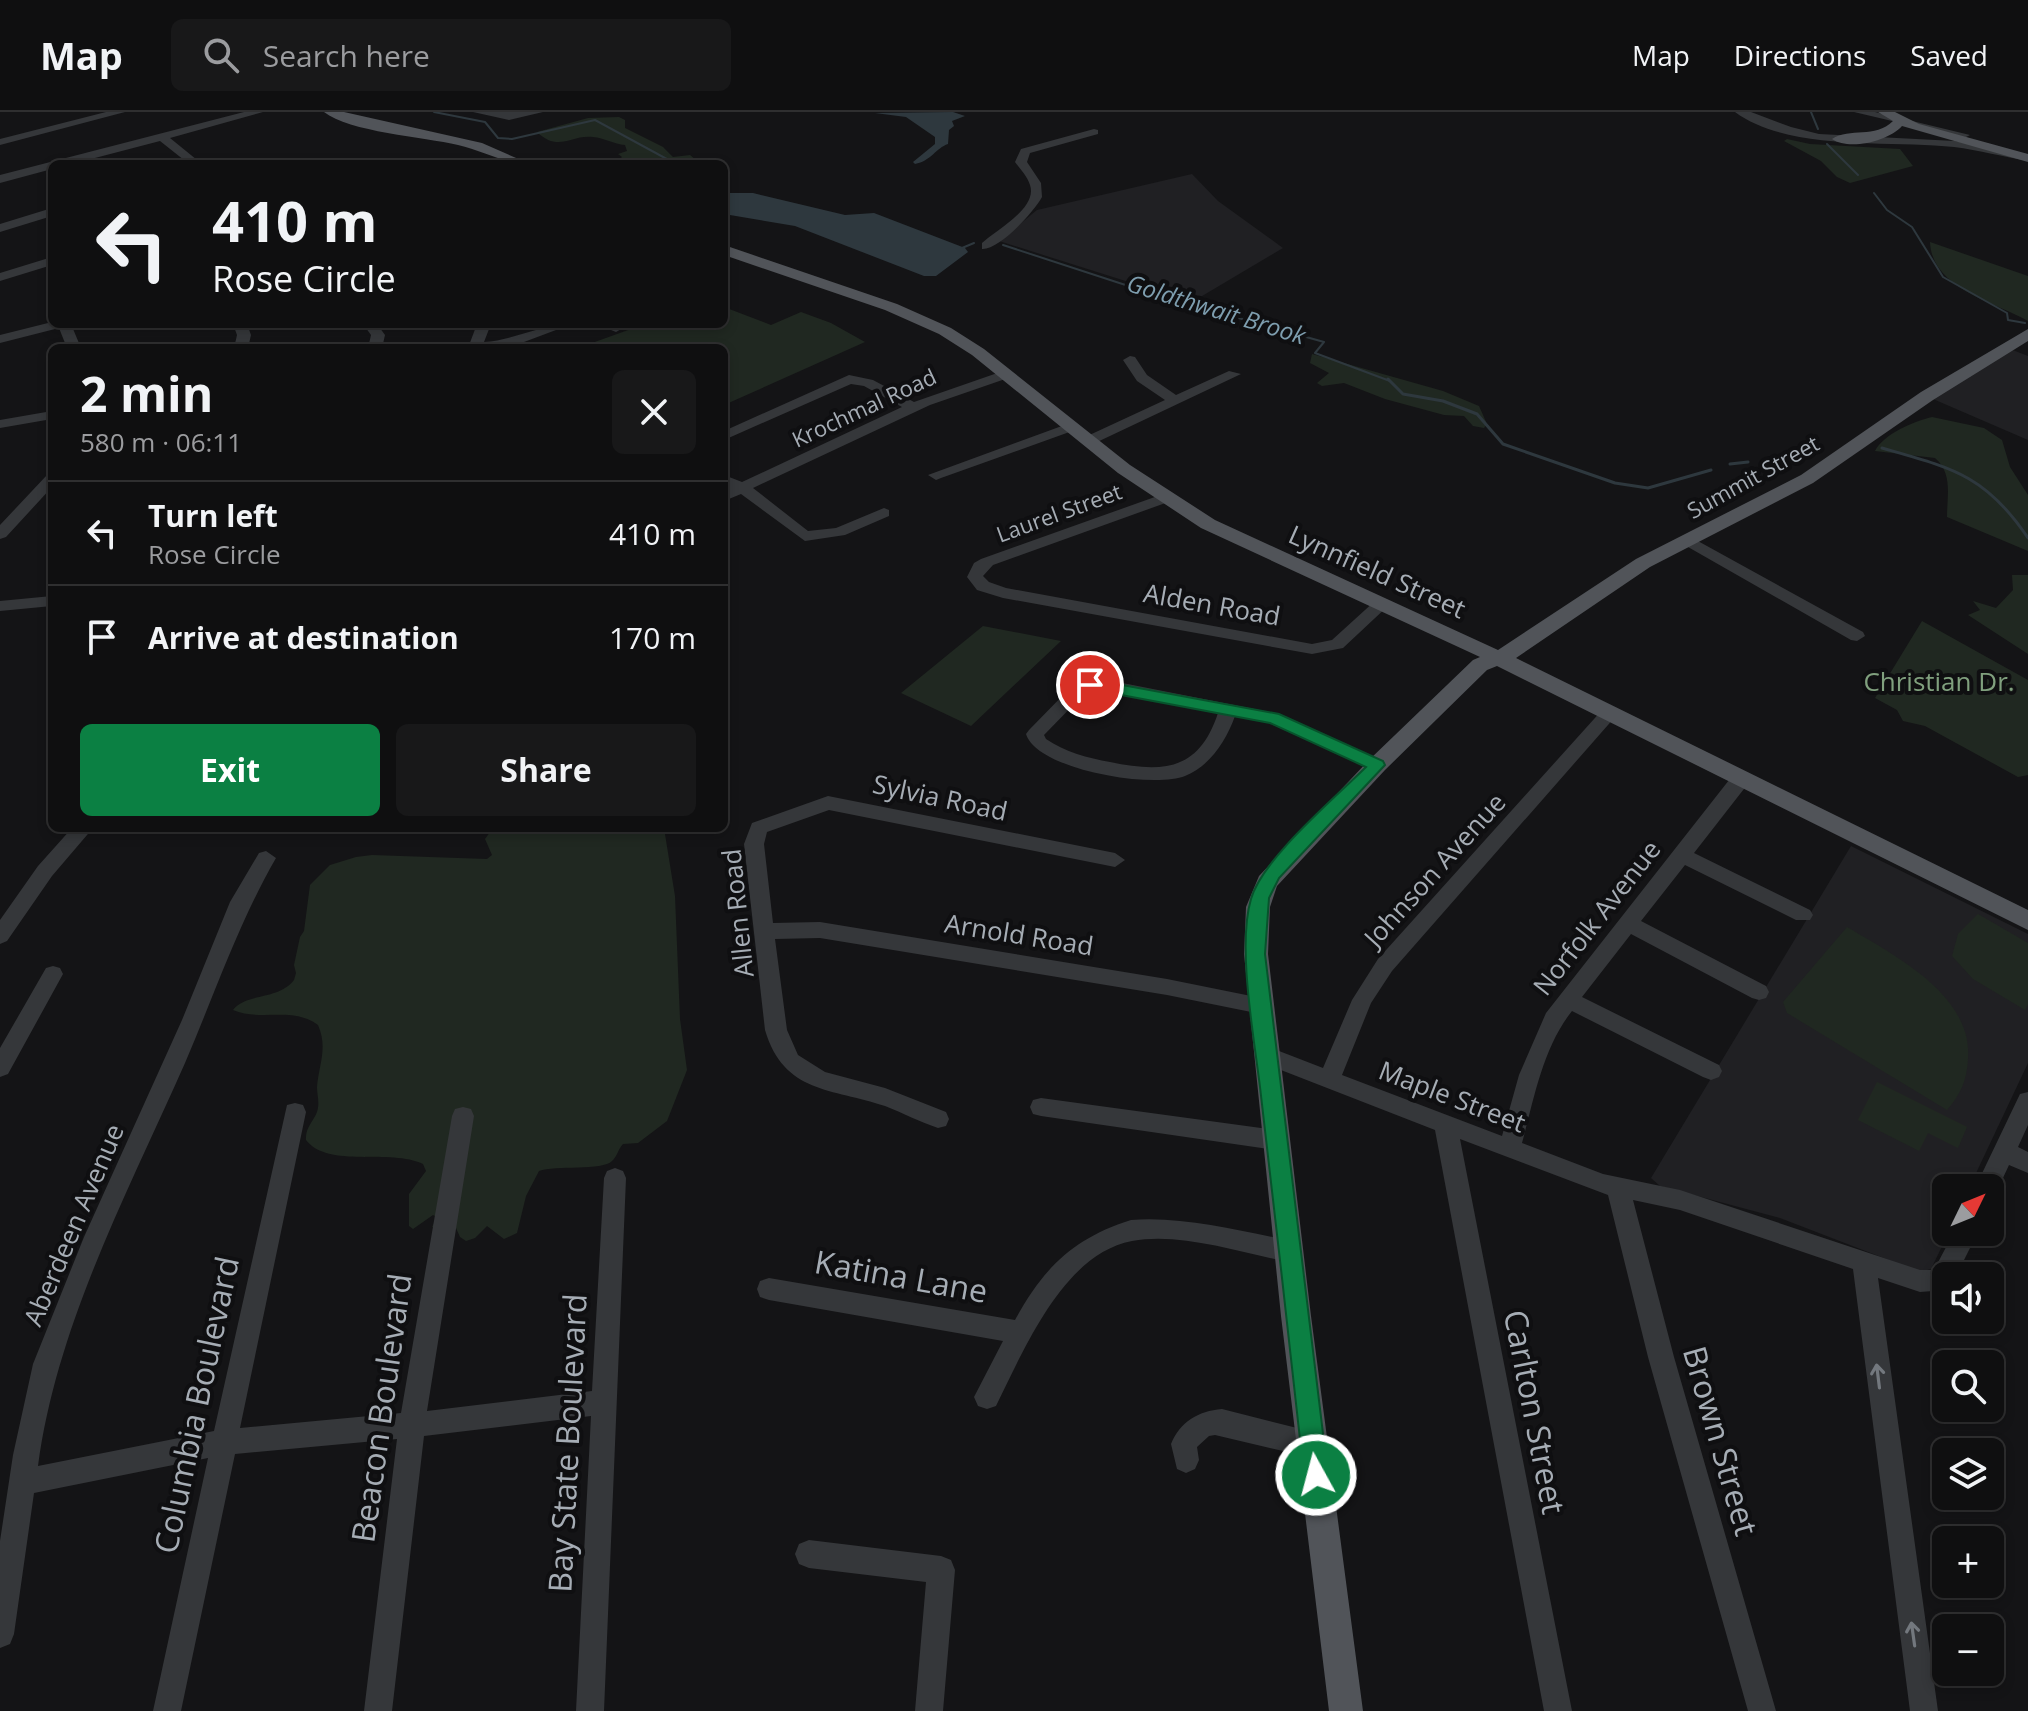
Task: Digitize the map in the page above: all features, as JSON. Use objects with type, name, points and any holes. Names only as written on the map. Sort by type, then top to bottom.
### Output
[{"type":"main road","points":[[331,112],[385,128],[483,147],[514,160]]},
{"type":"main road","points":[[1885,112],[1899,116],[1914,127],[2028,156]]},
{"type":"main road","points":[[1918,112],[2028,156]]},
{"type":"main road","points":[[1839,139],[1886,133],[1897,126],[1899,116]]},
{"type":"main road","name":"Lynnfield Street","points":[[728,251],[891,307],[935,326],[968,344],[1070,427],[1166,498],[1240,541],[1499,658],[2028,921]]},
{"type":"main road","name":"Summit Street","points":[[1346,1711],[1261,1006],[1255,935],[1258,907],[1267,882],[1377,765],[1480,665],[1516,650],[1633,569],[1807,479],[1927,396],[2028,334]]},
{"type":"street","points":[[0,142],[119,112]]},
{"type":"street","points":[[75,160],[257,112]]},
{"type":"street","points":[[479,112],[509,117],[537,112]]},
{"type":"street","points":[[1741,112],[1788,130],[1839,139],[1955,144],[2028,156]]},
{"type":"street","points":[[1860,112],[1899,116],[1988,141]]},
{"type":"street","points":[[986,246],[1028,210],[1035,200],[1034,181],[1021,162],[1025,151],[1094,132]]},
{"type":"street","points":[[163,138],[191,160]]},
{"type":"street","points":[[0,179],[48,167]]},
{"type":"street","points":[[0,228],[48,213]]},
{"type":"street","points":[[0,277],[48,262]]},
{"type":"street","points":[[0,339],[48,327]]},
{"type":"street","points":[[507,344],[553,328]]},
{"type":"street","points":[[1130,360],[1142,378],[1175,401]]},
{"type":"street","name":"Krochmal Road","points":[[728,494],[913,407],[1006,374]]},
{"type":"street","points":[[1088,441],[1234,374]]},
{"type":"street","points":[[728,434],[849,379],[868,383],[913,407]]},
{"type":"street","points":[[0,424],[48,416]]},
{"type":"street","points":[[936,475],[1070,427]]},
{"type":"street","points":[[0,534],[48,482]]},
{"type":"street","points":[[728,482],[743,488],[805,536],[839,532],[884,513]]},
{"type":"street","name":"Laurel Street","points":[[1018,596],[990,590],[978,582],[975,577],[980,566],[1166,498]]},
{"type":"street","points":[[1687,540],[1857,636]]},
{"type":"street","name":"Alden Road","points":[[1018,596],[1312,649],[1337,644],[1382,604]]},
{"type":"street","points":[[0,606],[48,601]]},
{"type":"street","points":[[1228,709],[1219,738],[1212,747],[1181,769],[1165,776],[1145,775],[1067,757],[1041,744],[1035,734],[1077,691],[1090,685],[1228,709],[1262,715],[1295,726],[1377,765]]},
{"type":"street","name":"Johnson Avenue","points":[[1329,1080],[1362,1000],[1385,965],[1609,713]]},
{"type":"street","name":"Norfolk Avenue","points":[[1509,1149],[1536,1057],[1553,1019],[1740,780]]},
{"type":"street","name":"Sylvia Road","points":[[758,828],[828,803],[1115,860]]},
{"type":"street","name":"Allen Road","points":[[758,828],[754,844],[767,931],[778,1042],[782,1053],[798,1070],[816,1079],[886,1098],[938,1119]]},
{"type":"street","points":[[0,936],[45,871],[79,832]]},
{"type":"street","points":[[1682,855],[1803,915]]},
{"type":"street","name":"Aberdeen Avenue","points":[[0,1634],[22,1482],[46,1364],[96,1237],[193,1020],[240,902],[266,858]]},
{"type":"street","points":[[1628,923],[1759,992]]},
{"type":"street","name":"Arnold Road","points":[[767,931],[820,930],[1167,987],[1261,1006]]},
{"type":"street","points":[[0,1068],[53,974]]},
{"type":"street","points":[[1568,999],[1711,1071]]},
{"type":"street","name":"Maple Street","points":[[1266,1055],[1446,1126],[1618,1188],[1653,1192],[1680,1200],[1920,1281],[1941,1281],[1960,1246]]},
{"type":"street","points":[[1993,1174],[2028,1101]]},
{"type":"street","points":[[1041,1107],[1276,1140]]},
{"type":"street","name":"Columbia Boulevard","points":[[167,1711],[295,1112]]},
{"type":"street","name":"Beacon Boulevard","points":[[378,1711],[411,1425],[463,1116]]},
{"type":"street","name":"Carlton Street","points":[[1446,1126],[1558,1711]]},
{"type":"street","points":[[2004,1151],[2028,1163]]},
{"type":"street","name":"Bay State Boulevard","points":[[590,1711],[615,1178]]},
{"type":"street","name":"Brown Street","points":[[1618,1188],[1661,1357],[1762,1711]]},
{"type":"street","points":[[987,1397],[1042,1296],[1071,1264],[1099,1243],[1131,1231],[1174,1232],[1289,1251]]},
{"type":"street","points":[[1864,1263],[1924,1711]]},
{"type":"street","name":"Katina Lane","points":[[769,1289],[1020,1332]]},
{"type":"street","points":[[22,1482],[224,1442],[411,1425],[604,1402]]},
{"type":"street","points":[[1186,1460],[1184,1444],[1190,1434],[1209,1422],[1222,1422],[1313,1445]]},
{"type":"street","points":[[809,1554],[941,1570],[929,1711]]},
{"type":"shaded area","points":[[953,112],[965,116],[952,121],[954,126],[949,130],[948,144],[915,164],[913,162],[935,144],[935,137],[906,117],[875,113]]},
{"type":"shaded area","points":[[1192,174],[1218,201],[1283,248],[1192,302],[999,241],[1037,210]]},
{"type":"shaded area","points":[[728,193],[753,193],[845,215],[874,213],[965,248],[968,252],[936,276],[924,276],[795,226],[728,215]]},
{"type":"shaded area","points":[[2010,349],[2028,356],[2028,440],[1933,399]]},
{"type":"shaded area","points":[[1851,846],[2028,934],[2028,1063],[1976,1174],[1932,1174],[1932,1246],[1942,1246],[1931,1269],[1920,1272],[1780,1218],[1660,1186],[1651,1178]]},
{"type":"green space","points":[[619,117],[625,120],[625,128],[663,147],[673,157],[690,155],[696,160],[619,160],[622,157],[618,154],[627,151],[625,145],[593,137],[552,141],[537,132],[588,118]]},
{"type":"green space","points":[[1784,141],[1810,144],[1900,149],[1913,166],[1850,183],[1837,177],[1821,161]]},
{"type":"green space","points":[[1930,242],[2028,276],[2028,321],[1953,283],[1933,258]]},
{"type":"green space","points":[[728,309],[771,325],[801,312],[831,323],[865,342],[728,403],[728,344],[589,344],[634,328],[728,328]]},
{"type":"green space","points":[[1312,354],[1443,391],[1479,406],[1487,424],[1484,428],[1473,426],[1464,416],[1444,415],[1385,399],[1344,383],[1322,386],[1317,383],[1329,373],[1310,363]]},
{"type":"green space","points":[[1932,417],[1984,428],[2002,440],[2010,467],[2028,495],[2028,551],[1947,517],[1947,478],[1935,458],[1875,451],[1885,439],[1899,430]]},
{"type":"green space","points":[[2012,575],[2028,575],[2028,654],[1968,615],[1980,610],[1973,601],[1996,608],[2013,590]]},
{"type":"green space","name":"Christian Dr.","points":[[1922,621],[2028,680],[2028,775],[2018,777],[1925,726],[1903,721],[1897,710],[1875,698]]},
{"type":"green space","points":[[983,626],[1061,641],[971,726],[901,693]]},
{"type":"green space","points":[[490,832],[665,832],[675,896],[680,1019],[687,1070],[667,1121],[638,1143],[623,1144],[607,1164],[539,1171],[526,1196],[517,1233],[504,1239],[487,1226],[475,1238],[466,1241],[456,1228],[432,1227],[437,1217],[433,1215],[413,1229],[409,1226],[409,1194],[426,1171],[423,1164],[394,1158],[329,1154],[316,1149],[306,1140],[318,1105],[317,1087],[323,1049],[318,1025],[298,1016],[254,1015],[233,1010],[246,1001],[280,991],[294,980],[294,965],[304,931],[310,885],[330,865],[372,855],[487,859],[492,855],[485,839]]},
{"type":"green space","points":[[1978,914],[2028,943],[2028,1004],[2025,1010],[1973,979],[1952,956],[1958,934]]},
{"type":"green space","points":[[1847,927],[1907,964],[1944,996],[1958,1015],[1966,1036],[1968,1059],[1965,1080],[1947,1110],[1787,1013],[1783,1002]]},
{"type":"green space","points":[[1877,1082],[1967,1127],[1958,1148],[1928,1133],[1919,1151],[1858,1120]]},
{"type":"waterway","name":"Goldthwait Brook","points":[[434,112],[485,122],[498,138],[512,139],[595,120],[669,160]]},
{"type":"waterway","points":[[1811,112],[1818,129]]},
{"type":"waterway","points":[[1827,144],[1858,175]]},
{"type":"waterway","points":[[1874,193],[1887,210],[1912,227],[1943,277],[2007,313],[2008,320],[2025,323]]},
{"type":"waterway","name":"Goldthwait Brook","points":[[962,248],[974,243]]},
{"type":"waterway","name":"Goldthwait Brook","points":[[1003,245],[1153,294],[1324,342],[1315,353],[1390,381]]},
{"type":"waterway","name":"Goldthwait Brook","points":[[1390,381],[1403,394],[1443,401],[1477,414],[1503,444],[1615,483],[1648,488],[1711,470]]},
{"type":"waterway","name":"Goldthwait Brook","points":[[1882,448],[1966,477],[1997,500],[2028,538]]},
{"type":"waterway","name":"Goldthwait Brook","points":[[1730,464],[1748,462]]},
{"type":"route","points":[[1090,685],[1110,686],[1274,718],[1377,765],[1272,874],[1260,898],[1255,935],[1266,1055],[1316,1475]]}]
